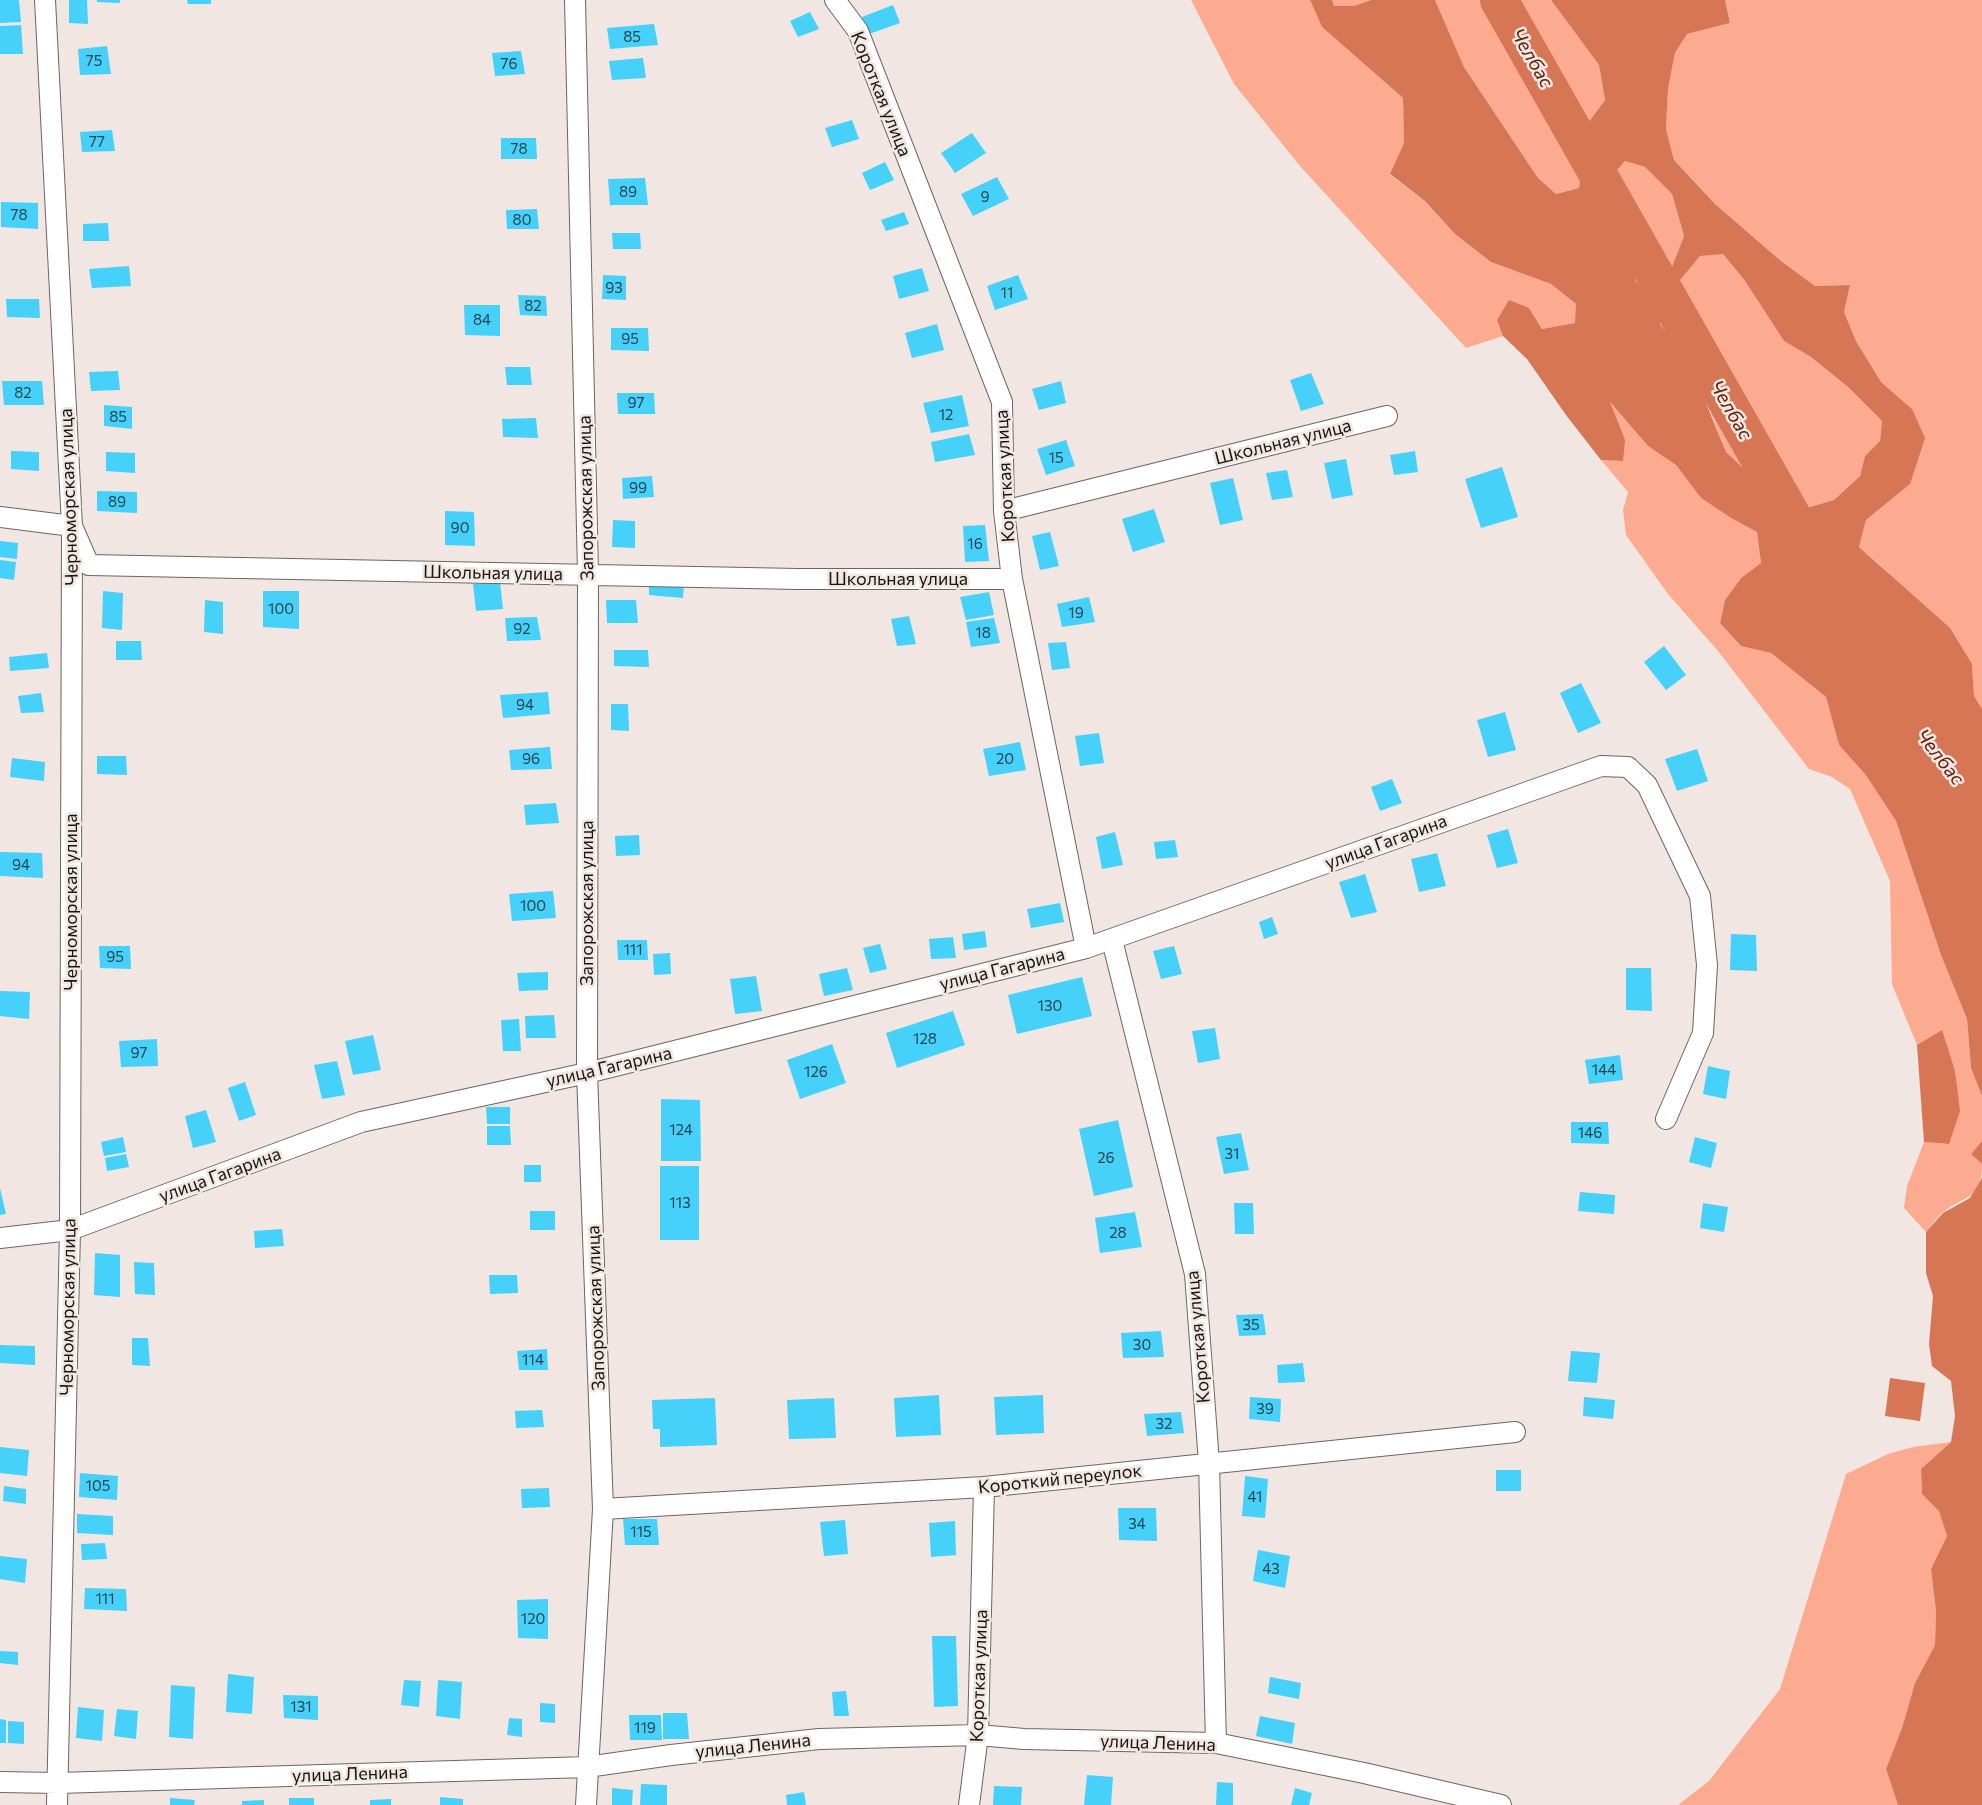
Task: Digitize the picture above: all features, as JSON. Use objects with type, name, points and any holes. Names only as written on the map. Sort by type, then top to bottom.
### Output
[{"type":"street","name":"Черноморская улица","points":[[45,0],[72,526],[70,1230],[57,1805]]},
{"type":"street","name":"Запорожская улица","points":[[576,0],[588,574],[587,1073],[603,1509],[586,1805]]},
{"type":"street","name":"Короткая улица","points":[[835,0],[858,31],[1002,402],[1004,511],[1012,579],[1086,948]]},
{"type":"street","name":"Школьная улица","points":[[1004,511],[1387,416]]},
{"type":"street","points":[[0,516],[72,526]]},
{"type":"street","name":"Школьная улица","points":[[72,526],[89,565],[798,579],[1012,579]]},
{"type":"street","name":"улица Гагарина","points":[[0,1238],[70,1230],[361,1122],[587,1073],[1086,948],[1601,766],[1628,767],[1647,785],[1700,896],[1707,965],[1703,1033],[1666,1119]]},
{"type":"street","name":"Короткая улица","points":[[1112,940],[1195,1274],[1209,1463],[1216,1743]]},
{"type":"street","name":"Короткий переулок","points":[[603,1509],[984,1487],[1516,1432]]},
{"type":"street","name":"Короткая улица","points":[[969,1805],[978,1735],[984,1487]]},
{"type":"street","name":"улица Ленина","points":[[0,1782],[587,1767],[671,1755],[819,1739],[978,1735],[1024,1739],[1216,1743],[1364,1773],[1501,1805]]},
{"type":"shaded area","points":[[1191,0],[1310,0],[1322,27],[1403,98],[1404,143],[1390,175],[1425,201],[1455,234],[1491,262],[1551,284],[1576,304],[1576,323],[1542,329],[1529,308],[1497,319],[1503,336],[1466,348],[1300,166],[1234,84]]},
{"type":"shaded area","points":[[1332,0],[1371,0],[1354,6],[1333,6]]},
{"type":"shaded area","points":[[1435,0],[1551,0],[1599,65],[1605,100],[1585,127],[1584,159],[1579,188],[1556,194],[1538,178],[1464,67]]},
{"type":"shaded area","points":[[1725,0],[1982,0],[1982,709],[1974,696],[1972,664],[1904,589],[1859,547],[1866,520],[1910,484],[1912,409],[1881,382],[1856,341],[1844,312],[1850,285],[1815,286],[1781,261],[1715,204],[1674,160],[1666,129],[1668,89],[1675,53],[1687,34],[1730,23]]},
{"type":"shaded area","points":[[1625,161],[1645,167],[1672,194],[1684,236],[1667,280],[1646,294],[1635,280],[1638,257],[1615,242],[1602,204],[1609,179]]},
{"type":"shaded area","points":[[1722,253],[1745,281],[1784,341],[1811,357],[1848,387],[1882,421],[1880,442],[1865,456],[1860,476],[1834,500],[1800,510],[1772,495],[1726,452],[1710,411],[1660,323],[1676,285],[1700,256]]},
{"type":"shaded area","points":[[1609,401],[1648,446],[1676,465],[1701,498],[1731,518],[1757,532],[1761,563],[1741,578],[1725,600],[1720,623],[1741,646],[1771,653],[1826,697],[1839,745],[1865,774],[1896,821],[1941,955],[1967,1019],[1971,1068],[1982,1096],[1982,1141],[1971,1154],[1982,1164],[1979,1185],[1970,1196],[1942,1213],[1926,1232],[1904,1208],[1907,1186],[1924,1142],[1949,1144],[1942,1030],[1917,1045],[1892,984],[1890,881],[1850,789],[1832,777],[1809,769],[1718,651],[1668,594],[1626,535],[1623,510],[1628,492],[1601,460],[1622,461]]},
{"type":"shaded area","points":[[1951,1442],[1921,1469],[1922,1494],[1939,1510],[1947,1536],[1931,1569],[1936,1611],[1935,1645],[1915,1683],[1902,1728],[1886,1769],[1898,1805],[1678,1805],[1709,1781],[1780,1689],[1846,1474],[1888,1454],[1913,1447]]},
{"type":"water","points":[[1310,0],[1332,0],[1334,6],[1354,6],[1371,0],[1435,0],[1464,67],[1538,178],[1556,194],[1579,188],[1584,159],[1585,127],[1605,100],[1599,65],[1551,0],[1725,0],[1730,23],[1687,34],[1675,53],[1668,89],[1666,129],[1674,160],[1715,204],[1781,261],[1815,286],[1850,285],[1844,312],[1856,341],[1881,382],[1912,409],[1925,438],[1910,484],[1866,520],[1859,547],[1950,628],[1972,664],[1974,696],[1982,709],[1982,1096],[1971,1068],[1967,1019],[1941,955],[1896,821],[1865,774],[1839,745],[1826,697],[1771,653],[1741,646],[1720,623],[1725,600],[1741,578],[1761,563],[1757,532],[1731,518],[1701,498],[1676,465],[1648,446],[1610,402],[1625,440],[1623,461],[1601,460],[1566,415],[1527,359],[1503,336],[1497,320],[1509,300],[1529,308],[1542,329],[1575,323],[1576,304],[1551,284],[1491,262],[1455,234],[1425,201],[1390,174],[1404,143],[1403,98],[1322,27]],"holes":[[[1625,161],[1645,167],[1672,194],[1684,236],[1667,280],[1647,294],[1635,280],[1638,257],[1615,242],[1602,204],[1609,179]],[[1723,254],[1745,281],[1784,341],[1811,357],[1848,387],[1882,421],[1880,441],[1865,456],[1860,476],[1834,500],[1800,510],[1772,495],[1726,452],[1691,367],[1660,324],[1676,285],[1700,256]]]},
{"type":"water","points":[[1942,1030],[1955,1071],[1960,1111],[1949,1144],[1924,1142],[1917,1045]]},
{"type":"water","points":[[1982,1141],[1982,1164],[1971,1154]]},
{"type":"water","points":[[1982,1178],[1982,1805],[1898,1805],[1886,1769],[1902,1728],[1915,1683],[1935,1645],[1936,1611],[1931,1569],[1947,1536],[1939,1511],[1922,1494],[1921,1469],[1951,1442],[1955,1416],[1951,1381],[1932,1366],[1929,1344],[1933,1296],[1926,1273],[1926,1232],[1943,1213],[1970,1198]]},
{"type":"water","points":[[1890,1378],[1925,1383],[1920,1421],[1885,1416]]},
{"type":"building","points":[[0,0],[19,0],[21,22],[0,23]]},
{"type":"building","points":[[69,0],[87,0],[88,24],[69,23]]},
{"type":"building","points":[[97,0],[120,0],[120,3],[97,2]]},
{"type":"building","points":[[187,0],[211,0],[211,4],[188,4]]},
{"type":"building","points":[[893,5],[900,23],[869,34],[862,17]]},
{"type":"building","points":[[810,12],[819,29],[798,37],[790,21]]},
{"type":"building","points":[[654,24],[658,45],[610,49],[607,28]]},
{"type":"building","points":[[21,25],[23,54],[0,54],[0,26]]},
{"type":"building","points":[[107,46],[111,74],[80,75],[78,49]]},
{"type":"building","points":[[521,51],[525,74],[495,76],[492,53]]},
{"type":"building","points":[[643,58],[646,78],[612,80],[609,61]]},
{"type":"building","points":[[852,120],[859,139],[832,147],[825,128]]},
{"type":"building","points":[[112,130],[115,151],[82,152],[80,132]]},
{"type":"building","points":[[972,133],[986,153],[955,173],[941,153]]},
{"type":"building","points":[[501,138],[536,138],[537,159],[501,159]]},
{"type":"building","points":[[885,162],[894,180],[870,190],[862,173]]},
{"type":"building","points":[[997,177],[1009,199],[973,216],[961,194]]},
{"type":"building","points":[[645,178],[648,205],[610,205],[608,179]]},
{"type":"building","points":[[1,202],[38,203],[38,229],[1,227]]},
{"type":"building","points":[[537,209],[539,229],[507,229],[506,210]]},
{"type":"building","points":[[904,212],[909,224],[886,231],[881,220]]},
{"type":"building","points":[[108,223],[109,241],[83,241],[83,224]]},
{"type":"building","points":[[612,233],[640,233],[641,249],[613,249]]},
{"type":"building","points":[[129,266],[131,286],[92,288],[89,269]]},
{"type":"building","points":[[922,268],[929,291],[899,299],[893,276]]},
{"type":"building","points":[[603,275],[626,276],[626,300],[602,299]]},
{"type":"building","points":[[1018,275],[1028,299],[995,310],[987,286]]},
{"type":"building","points":[[518,295],[546,296],[547,316],[520,315]]},
{"type":"building","points":[[6,299],[39,299],[40,318],[7,317]]},
{"type":"building","points":[[464,305],[500,305],[500,336],[465,335]]},
{"type":"building","points":[[937,324],[944,350],[912,358],[905,333]]},
{"type":"building","points":[[611,328],[648,328],[649,351],[611,350]]},
{"type":"building","points":[[505,367],[530,367],[532,385],[507,385]]},
{"type":"building","points":[[118,371],[120,390],[91,391],[89,372]]},
{"type":"building","points":[[1311,373],[1324,404],[1301,411],[1290,380]]},
{"type":"building","points":[[2,381],[42,381],[44,405],[4,405]]},
{"type":"building","points":[[1061,381],[1066,403],[1039,410],[1032,389]]},
{"type":"building","points":[[617,393],[654,393],[655,414],[618,414]]},
{"type":"building","points":[[962,395],[969,426],[931,433],[923,403]]},
{"type":"building","points":[[104,405],[132,407],[132,429],[104,426]]},
{"type":"building","points":[[536,418],[538,438],[503,437],[502,419]]},
{"type":"building","points":[[969,434],[975,455],[935,462],[931,442]]},
{"type":"building","points":[[1066,440],[1075,466],[1046,475],[1037,449]]},
{"type":"building","points":[[11,451],[39,452],[39,471],[11,469]]},
{"type":"building","points":[[1415,451],[1418,472],[1394,475],[1390,455]]},
{"type":"building","points":[[106,452],[135,453],[135,473],[106,471]]},
{"type":"building","points":[[1346,459],[1353,495],[1332,499],[1324,463]]},
{"type":"building","points":[[1502,467],[1518,517],[1481,528],[1465,479]]},
{"type":"building","points":[[1287,470],[1293,497],[1272,500],[1266,473]]},
{"type":"building","points":[[652,476],[654,497],[623,499],[622,478]]},
{"type":"building","points":[[1233,478],[1243,520],[1220,525],[1210,483]]},
{"type":"building","points":[[97,491],[137,492],[137,513],[97,511]]},
{"type":"building","points":[[1154,509],[1165,542],[1133,552],[1122,519]]},
{"type":"building","points":[[445,511],[474,512],[475,546],[445,545]]},
{"type":"building","points":[[613,520],[635,521],[635,548],[612,547]]},
{"type":"building","points":[[985,525],[989,561],[965,562],[963,526]]},
{"type":"building","points":[[1050,532],[1059,566],[1040,570],[1032,536]]},
{"type":"building","points":[[0,541],[18,543],[17,559],[0,557]]},
{"type":"building","points":[[0,560],[16,562],[14,580],[0,578]]},
{"type":"building","points":[[649,581],[684,584],[683,598],[649,595]]},
{"type":"building","points":[[500,582],[503,609],[476,611],[473,584]]},
{"type":"building","points":[[103,591],[123,593],[122,630],[102,628]]},
{"type":"building","points":[[263,591],[299,591],[299,629],[263,627]]},
{"type":"building","points":[[989,592],[994,615],[966,620],[960,597]]},
{"type":"building","points":[[1089,597],[1095,622],[1062,627],[1057,604]]},
{"type":"building","points":[[205,600],[223,602],[223,634],[204,632]]},
{"type":"building","points":[[606,600],[636,600],[638,623],[607,623]]},
{"type":"building","points":[[909,616],[916,644],[897,646],[891,619]]},
{"type":"building","points":[[537,617],[541,640],[507,641],[505,618]]},
{"type":"building","points":[[994,618],[1000,643],[971,647],[966,622]]},
{"type":"building","points":[[116,641],[141,641],[142,660],[116,660]]},
{"type":"building","points":[[1066,642],[1070,668],[1052,670],[1048,643]]},
{"type":"building","points":[[1664,646],[1686,675],[1666,690],[1644,662]]},
{"type":"building","points":[[614,650],[648,650],[649,667],[614,666]]},
{"type":"building","points":[[47,653],[49,668],[10,671],[9,657]]},
{"type":"building","points":[[1581,683],[1601,723],[1578,733],[1560,693]]},
{"type":"building","points":[[548,692],[550,714],[503,718],[500,695]]},
{"type":"building","points":[[41,693],[44,712],[21,713],[18,696]]},
{"type":"building","points":[[611,704],[628,704],[629,731],[611,730]]},
{"type":"building","points":[[1505,712],[1516,750],[1488,757],[1477,720]]},
{"type":"building","points":[[1099,733],[1104,763],[1080,766],[1075,736]]},
{"type":"building","points":[[1020,742],[1026,770],[989,776],[983,749]]},
{"type":"building","points":[[550,747],[552,769],[511,770],[509,750]]},
{"type":"building","points":[[1697,749],[1708,781],[1677,791],[1665,759]]},
{"type":"building","points":[[97,756],[126,756],[127,775],[97,774]]},
{"type":"building","points":[[12,758],[45,762],[44,781],[10,777]]},
{"type":"building","points":[[1392,779],[1402,803],[1380,811],[1371,787]]},
{"type":"building","points":[[556,803],[559,823],[526,825],[524,805]]},
{"type":"building","points":[[1508,829],[1518,863],[1497,868],[1487,835]]},
{"type":"building","points":[[1115,832],[1123,865],[1102,869],[1096,837]]},
{"type":"building","points":[[639,835],[640,855],[616,856],[615,836]]},
{"type":"building","points":[[1175,840],[1178,857],[1156,859],[1154,842]]},
{"type":"building","points":[[0,852],[42,853],[43,878],[0,876]]},
{"type":"building","points":[[1437,853],[1446,886],[1419,892],[1411,859]]},
{"type":"building","points":[[1365,874],[1377,912],[1351,918],[1339,882]]},
{"type":"building","points":[[553,891],[556,918],[512,921],[509,894]]},
{"type":"building","points":[[1060,903],[1064,922],[1031,928],[1027,909]]},
{"type":"building","points":[[1272,917],[1278,934],[1264,939],[1259,922]]},
{"type":"building","points":[[985,931],[987,947],[964,950],[962,934]]},
{"type":"building","points":[[1731,934],[1756,935],[1757,971],[1730,970]]},
{"type":"building","points":[[953,937],[956,958],[931,959],[929,939]]},
{"type":"building","points":[[617,940],[647,940],[648,960],[618,960]]},
{"type":"building","points":[[880,944],[887,969],[870,973],[863,948]]},
{"type":"building","points":[[99,946],[130,946],[131,969],[100,968]]},
{"type":"building","points":[[1174,946],[1182,974],[1161,979],[1153,951]]},
{"type":"building","points":[[670,953],[671,974],[654,975],[653,954]]},
{"type":"building","points":[[847,968],[853,990],[824,996],[819,974]]},
{"type":"building","points":[[1626,968],[1651,968],[1652,1011],[1626,1010]]},
{"type":"building","points":[[548,972],[548,990],[519,991],[517,973]]},
{"type":"building","points":[[756,976],[762,1011],[735,1014],[730,979]]},
{"type":"building","points":[[1082,977],[1092,1016],[1017,1034],[1008,995]]},
{"type":"building","points":[[0,991],[30,992],[29,1019],[0,1016]]},
{"type":"building","points":[[953,1011],[965,1045],[897,1068],[886,1033]]},
{"type":"building","points":[[554,1015],[556,1038],[526,1038],[525,1016]]},
{"type":"building","points":[[519,1019],[521,1051],[503,1051],[501,1020]]},
{"type":"building","points":[[1215,1028],[1220,1059],[1198,1063],[1192,1031]]},
{"type":"building","points":[[373,1035],[381,1070],[353,1075],[345,1041]]},
{"type":"building","points":[[157,1039],[158,1066],[121,1067],[119,1041]]},
{"type":"building","points":[[832,1044],[846,1083],[800,1099],[787,1060]]},
{"type":"building","points":[[1620,1055],[1623,1080],[1589,1084],[1585,1060]]},
{"type":"building","points":[[337,1061],[345,1095],[322,1099],[314,1065]]},
{"type":"building","points":[[1708,1066],[1730,1071],[1726,1099],[1703,1094]]},
{"type":"building","points":[[245,1082],[256,1115],[239,1121],[228,1088]]},
{"type":"building","points":[[661,1099],[700,1100],[701,1161],[661,1161]]},
{"type":"building","points":[[486,1107],[510,1107],[510,1124],[487,1124]]},
{"type":"building","points":[[206,1110],[216,1142],[193,1148],[185,1116]]},
{"type":"building","points":[[1118,1120],[1133,1187],[1094,1196],[1079,1129]]},
{"type":"building","points":[[1571,1122],[1608,1122],[1609,1144],[1571,1143]]},
{"type":"building","points":[[487,1126],[510,1126],[511,1145],[487,1145]]},
{"type":"building","points":[[1241,1133],[1249,1170],[1224,1174],[1216,1137]]},
{"type":"building","points":[[123,1137],[126,1152],[104,1156],[101,1142]]},
{"type":"building","points":[[1695,1137],[1717,1143],[1711,1168],[1689,1162]]},
{"type":"building","points":[[126,1154],[129,1167],[107,1171],[105,1158]]},
{"type":"building","points":[[524,1165],[541,1165],[541,1182],[524,1182]]},
{"type":"building","points":[[660,1166],[699,1166],[699,1240],[660,1240]]},
{"type":"building","points":[[0,1188],[6,1214],[0,1215]]},
{"type":"building","points":[[1580,1192],[1615,1195],[1614,1214],[1578,1211]]},
{"type":"building","points":[[1234,1203],[1253,1203],[1254,1234],[1235,1234]]},
{"type":"building","points":[[1703,1203],[1728,1207],[1724,1232],[1700,1228]]},
{"type":"building","points":[[530,1211],[555,1211],[555,1230],[530,1230]]},
{"type":"building","points":[[1135,1212],[1142,1247],[1100,1253],[1095,1218]]},
{"type":"building","points":[[282,1229],[284,1246],[255,1248],[254,1231]]},
{"type":"building","points":[[95,1253],[120,1255],[120,1297],[94,1295]]},
{"type":"building","points":[[134,1262],[154,1263],[155,1295],[135,1294]]},
{"type":"building","points":[[489,1275],[517,1275],[518,1293],[490,1294]]},
{"type":"building","points":[[1263,1314],[1266,1335],[1239,1336],[1236,1315]]},
{"type":"building","points":[[1161,1331],[1164,1357],[1123,1358],[1121,1333]]},
{"type":"building","points":[[132,1338],[148,1338],[150,1366],[132,1365]]},
{"type":"building","points":[[0,1345],[35,1346],[35,1365],[0,1363]]},
{"type":"building","points":[[547,1349],[548,1370],[519,1370],[517,1351]]},
{"type":"building","points":[[1571,1351],[1600,1353],[1597,1383],[1568,1381]]},
{"type":"building","points":[[1303,1363],[1305,1382],[1278,1383],[1277,1365]]},
{"type":"building","points":[[939,1395],[941,1435],[896,1437],[894,1398]]},
{"type":"building","points":[[1043,1395],[1044,1433],[996,1435],[994,1397]]},
{"type":"building","points":[[1250,1397],[1281,1399],[1280,1422],[1249,1419]]},
{"type":"building","points":[[1584,1397],[1615,1400],[1613,1419],[1583,1416]]},
{"type":"building","points":[[715,1398],[717,1445],[660,1447],[660,1429],[653,1429],[652,1400]]},
{"type":"building","points":[[834,1398],[836,1438],[789,1439],[787,1400]]},
{"type":"building","points":[[542,1410],[544,1427],[516,1428],[515,1411]]},
{"type":"building","points":[[1181,1412],[1184,1433],[1147,1436],[1144,1414]]},
{"type":"building","points":[[0,1447],[29,1450],[27,1476],[0,1473]]},
{"type":"building","points":[[1496,1470],[1521,1470],[1521,1491],[1496,1491]]},
{"type":"building","points":[[80,1473],[118,1476],[117,1500],[79,1497]]},
{"type":"building","points":[[1245,1476],[1268,1479],[1265,1518],[1242,1516]]},
{"type":"building","points":[[4,1486],[26,1489],[26,1504],[3,1501]]},
{"type":"building","points":[[549,1488],[550,1507],[522,1508],[521,1489]]},
{"type":"building","points":[[1118,1508],[1156,1508],[1157,1541],[1119,1540]]},
{"type":"building","points":[[77,1514],[113,1516],[113,1535],[77,1533]]},
{"type":"building","points":[[623,1519],[657,1519],[659,1545],[625,1545]]},
{"type":"building","points":[[845,1520],[848,1554],[824,1556],[820,1522]]},
{"type":"building","points":[[955,1521],[956,1555],[931,1557],[929,1523]]},
{"type":"building","points":[[105,1543],[107,1559],[82,1560],[81,1544]]},
{"type":"building","points":[[1258,1550],[1290,1556],[1285,1588],[1253,1581]]},
{"type":"building","points":[[0,1556],[27,1559],[25,1583],[0,1579]]},
{"type":"building","points":[[85,1588],[126,1589],[127,1611],[84,1609]]},
{"type":"building","points":[[548,1599],[548,1639],[518,1638],[517,1600]]},
{"type":"building","points":[[932,1636],[956,1636],[958,1706],[934,1707]]},
{"type":"building","points":[[0,1651],[18,1652],[18,1665],[0,1663]]},
{"type":"building","points":[[228,1674],[254,1677],[252,1714],[226,1712]]},
{"type":"building","points":[[1270,1677],[1301,1683],[1299,1699],[1268,1693]]},
{"type":"building","points":[[404,1680],[421,1681],[419,1707],[401,1705]]},
{"type":"building","points":[[438,1680],[462,1682],[460,1719],[436,1716]]},
{"type":"building","points":[[171,1685],[195,1687],[193,1739],[169,1737]]},
{"type":"building","points":[[846,1691],[849,1716],[834,1716],[832,1692]]},
{"type":"building","points":[[283,1695],[318,1696],[318,1720],[284,1718]]},
{"type":"building","points":[[540,1703],[555,1704],[555,1723],[540,1722]]},
{"type":"building","points":[[78,1707],[104,1710],[102,1741],[76,1738]]},
{"type":"building","points":[[117,1709],[138,1711],[136,1739],[114,1736]]},
{"type":"building","points":[[663,1713],[687,1713],[689,1739],[663,1739]]},
{"type":"building","points":[[629,1715],[661,1715],[662,1740],[630,1740]]},
{"type":"building","points":[[1260,1716],[1295,1723],[1292,1744],[1256,1736]]},
{"type":"building","points":[[509,1718],[522,1719],[522,1737],[507,1735]]},
{"type":"building","points":[[0,1719],[6,1720],[6,1743],[0,1743]]},
{"type":"building","points":[[8,1721],[24,1722],[24,1744],[8,1743]]},
{"type":"building","points":[[1087,1775],[1113,1777],[1111,1805],[1084,1805]]},
{"type":"building","points":[[1217,1782],[1233,1783],[1233,1805],[1216,1805]]},
{"type":"building","points":[[641,1784],[667,1785],[667,1805],[640,1805]]},
{"type":"building","points":[[994,1786],[1022,1787],[1021,1805],[993,1805]]},
{"type":"building","points":[[612,1788],[633,1790],[632,1805],[612,1805]]},
{"type":"building","points":[[1295,1788],[1312,1793],[1309,1805],[1291,1805]]},
{"type":"building","points":[[804,1792],[806,1805],[787,1805],[786,1795]]},
{"type":"building","points":[[440,1797],[463,1799],[463,1805],[440,1805]]},
{"type":"building","points":[[170,1798],[195,1800],[194,1805],[170,1805]]},
{"type":"building","points":[[289,1798],[314,1798],[314,1805],[289,1805]]},
{"type":"building","points":[[391,1799],[391,1805],[370,1805],[370,1800]]},
{"type":"building","points":[[264,1800],[264,1805],[242,1805],[242,1801]]},
{"type":"waterway","name":"Челбас","points":[[1499,0],[1809,546]]}]
